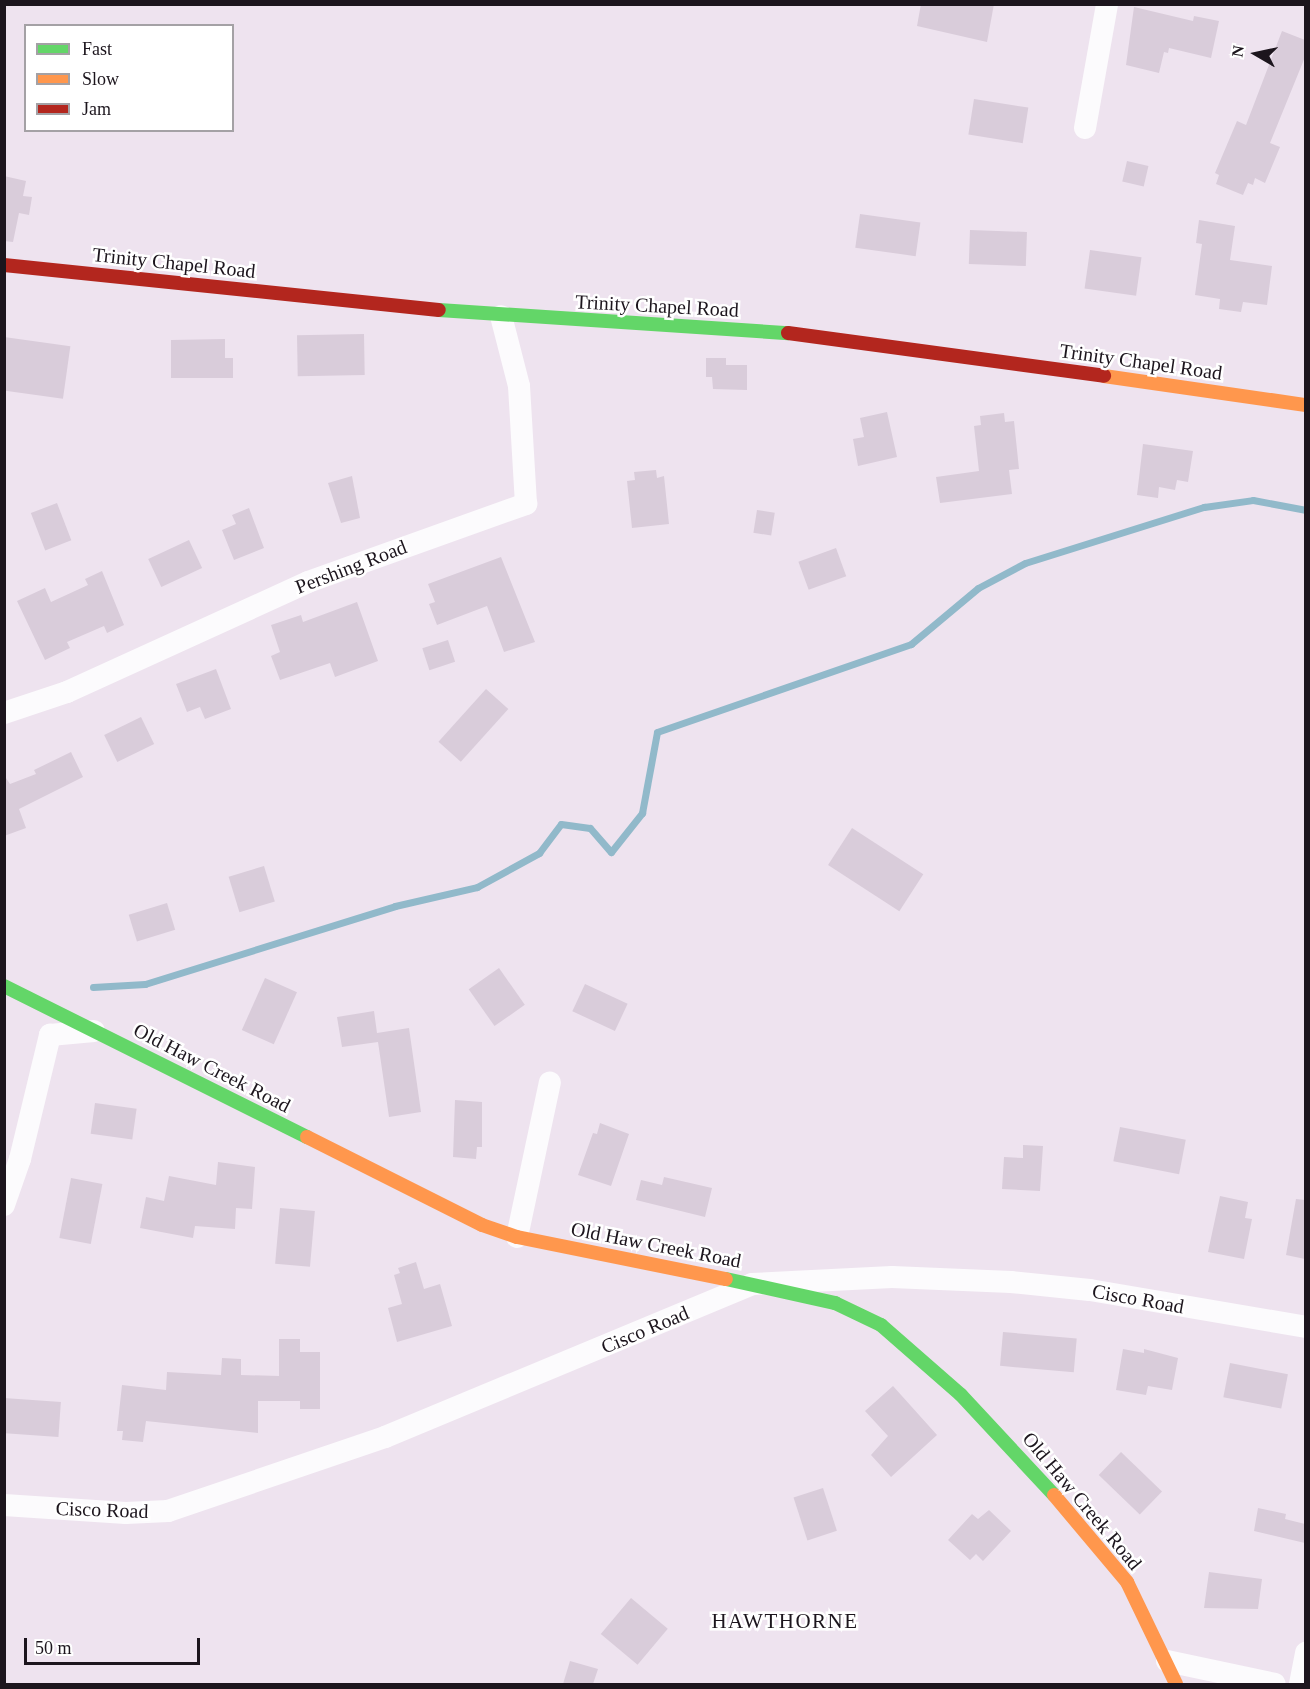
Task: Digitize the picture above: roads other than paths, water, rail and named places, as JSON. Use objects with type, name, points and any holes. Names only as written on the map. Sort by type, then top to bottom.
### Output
[{"type":"street","points":[[1085,128],[1107,4]]},
{"type":"street","name":"Trinity Chapel Road","points":[[4,265],[501,316],[805,334],[1305,405]]},
{"type":"street","name":"Pershing Road","points":[[4,713],[67,692],[308,582],[526,504],[519,386],[501,316]]},
{"type":"street","name":"Old Haw Creek Road","points":[[4,986],[482,1225],[517,1237],[835,1303],[898,1337],[1022,1458],[1127,1582],[1167,1660],[1176,1684]]},
{"type":"street","points":[[4,1205],[20,1159],[50,1035],[94,1031]]},
{"type":"street","points":[[517,1237],[550,1082]]},
{"type":"street","name":"Cisco Road","points":[[4,1505],[126,1513],[168,1511],[385,1437],[752,1284],[892,1277],[1011,1282],[1090,1290],[1305,1327]]},
{"type":"street","points":[[1299,1684],[1305,1653]]},
{"type":"street","points":[[1167,1660],[1275,1684]]},
{"type":"waterway","points":[[93,987],[145,984],[395,906],[477,887],[539,853],[561,824],[590,828],[611,852],[642,813],[657,732],[911,644],[978,588],[1025,563],[1204,507],[1253,500],[1306,510]]},
{"type":"district","name":"HAWTHORNE","points":[[785,1621]]}]
